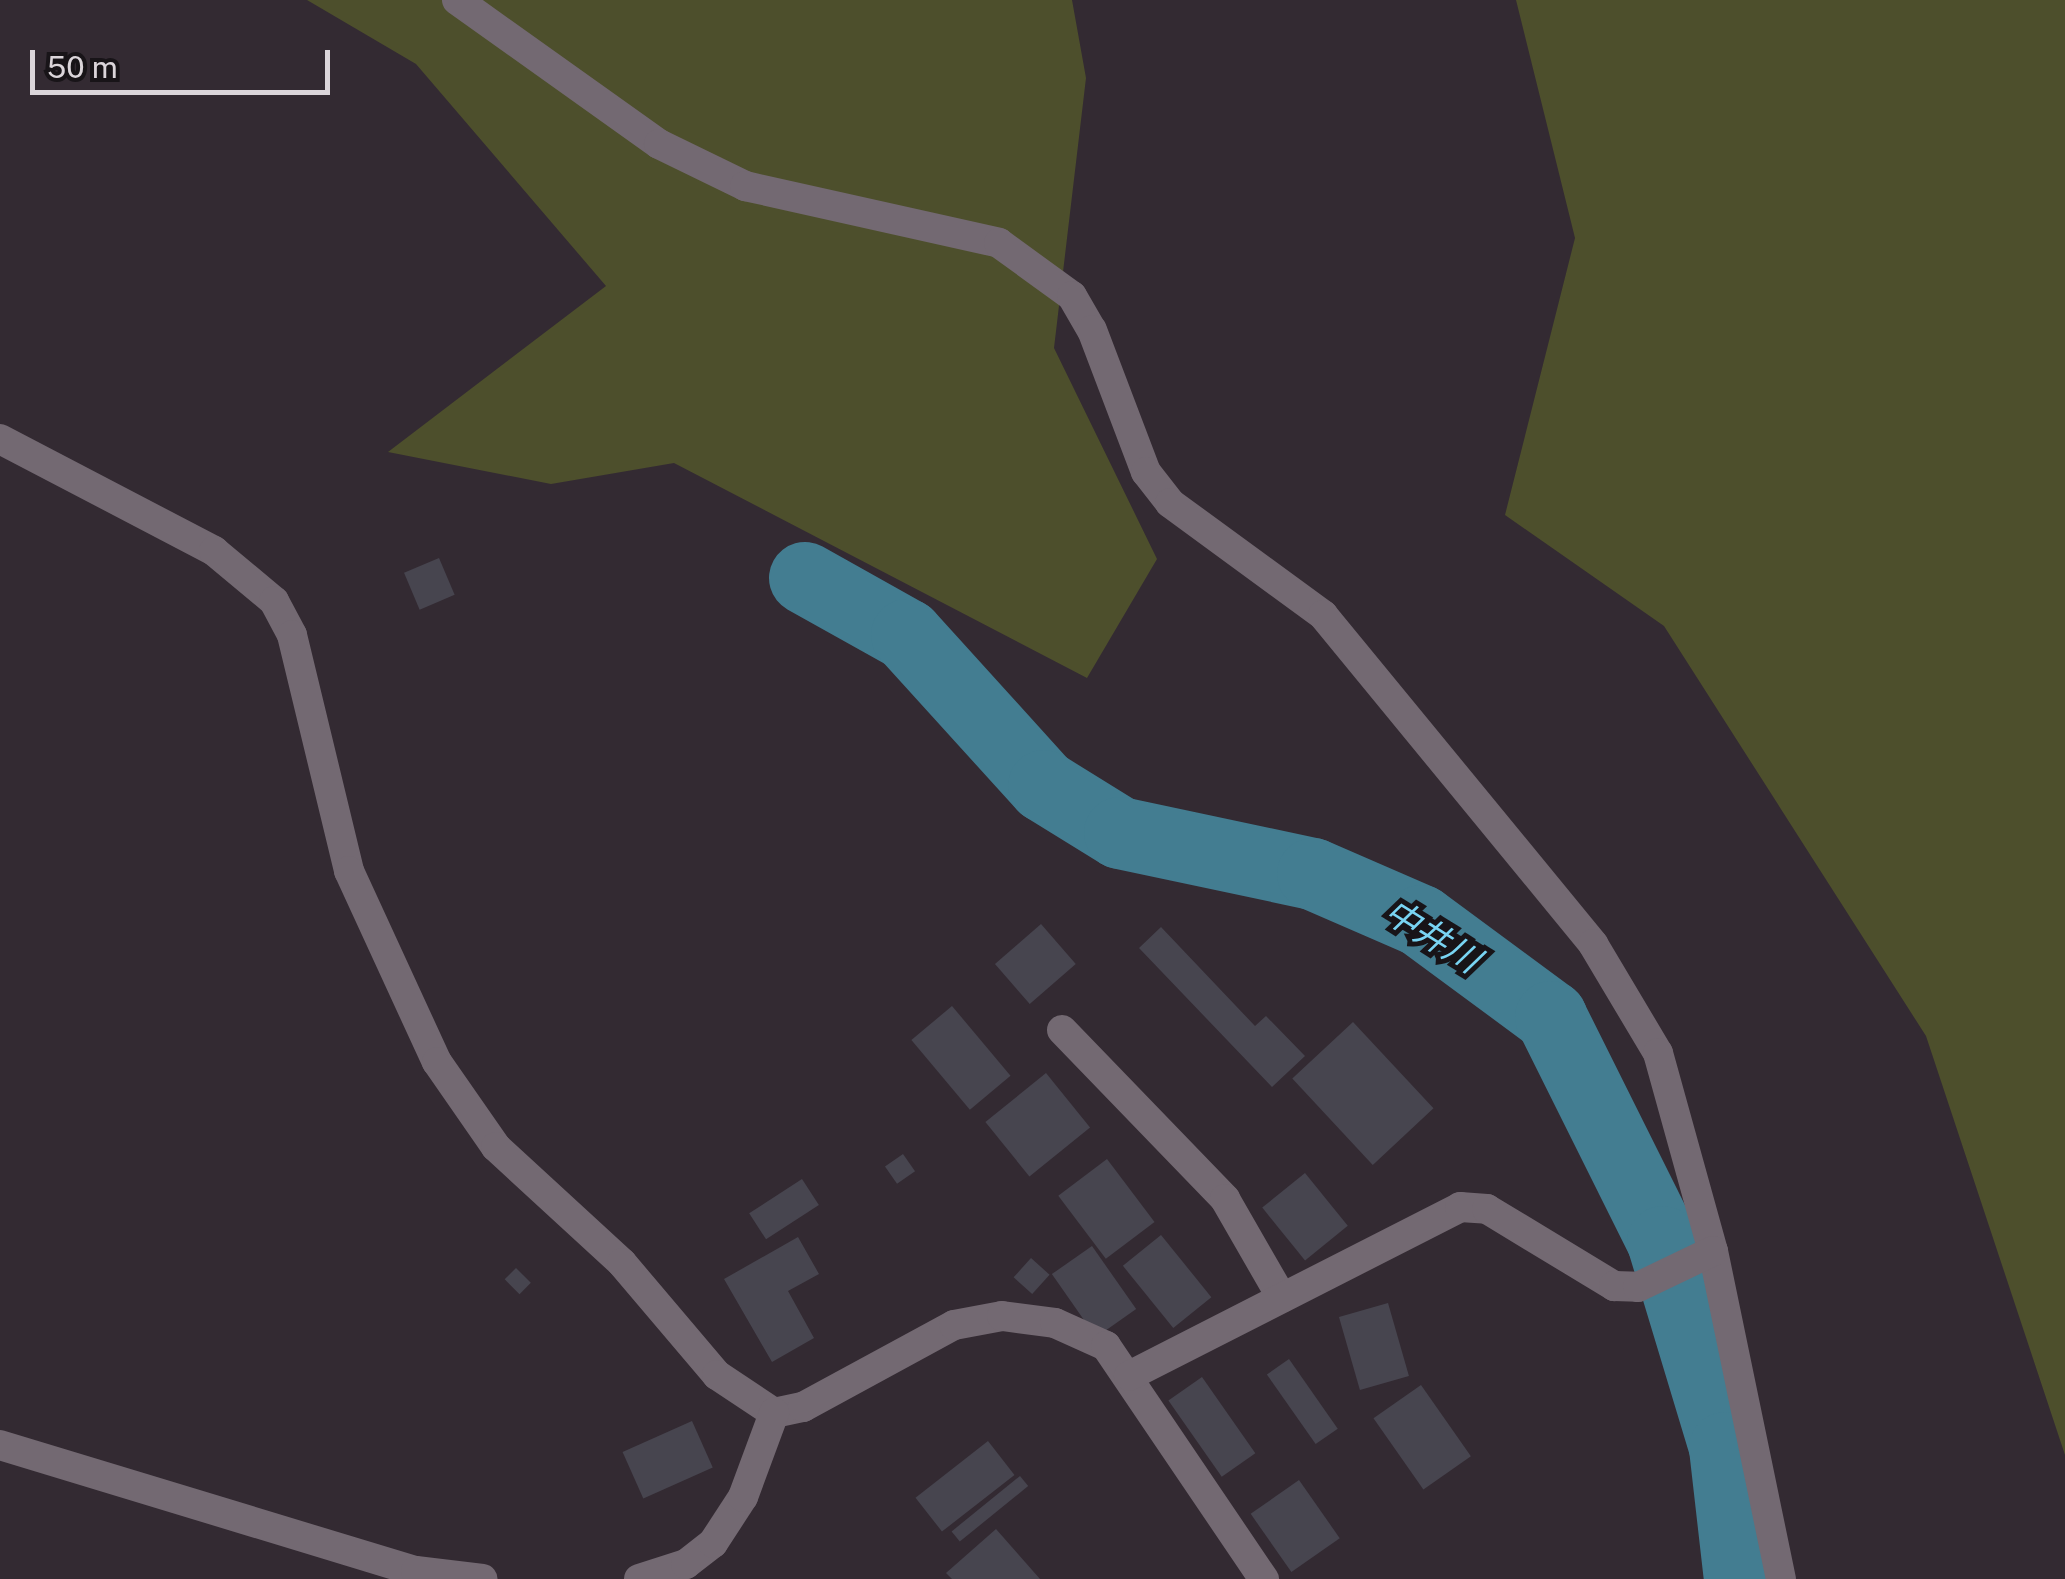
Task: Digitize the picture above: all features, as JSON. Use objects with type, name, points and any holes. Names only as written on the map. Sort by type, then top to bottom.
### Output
[{"type":"street","points":[[457,0],[644,134],[728,178],[999,243],[1072,296],[1092,330],[1128,434],[1170,503],[1324,615],[1593,944],[1658,1054],[1702,1256],[1782,1579]]},
{"type":"street","points":[[0,439],[214,552],[274,601],[292,636],[349,870],[437,1062],[496,1146],[622,1263],[717,1375],[774,1413],[803,1408],[954,1324],[1002,1316],[1055,1323],[1106,1346],[1129,1376],[1192,1482],[1264,1579]]},
{"type":"street","points":[[1062,1030],[1225,1199],[1282,1298]]},
{"type":"street","points":[[1129,1376],[1460,1207],[1487,1209],[1581,1270],[1614,1286],[1638,1287],[1702,1256]]},
{"type":"street","points":[[639,1579],[686,1564],[713,1543],[743,1497],[774,1413]]},
{"type":"street","points":[[0,1445],[416,1570],[483,1579]]},
{"type":"green space","points":[[307,0],[1072,0],[1086,78],[1054,348],[1157,559],[1087,678],[674,463],[551,484],[388,452],[606,286],[416,64]]},
{"type":"green space","points":[[1516,0],[2065,0],[2065,1455],[1926,1036],[1664,626],[1505,515],[1575,238]]},
{"type":"building","points":[[439,558],[455,595],[420,610],[404,573]]},
{"type":"building","points":[[1041,924],[1076,964],[1030,1004],[995,964]]},
{"type":"building","points":[[1161,927],[1255,1026],[1266,1016],[1305,1056],[1272,1087],[1139,948]]},
{"type":"building","points":[[952,1006],[1010,1076],[970,1110],[911,1040]]},
{"type":"building","points":[[1353,1022],[1433,1108],[1373,1165],[1292,1079]]},
{"type":"building","points":[[1046,1073],[1090,1127],[1029,1176],[985,1122]]},
{"type":"building","points":[[903,1154],[915,1171],[897,1184],[885,1167]]},
{"type":"building","points":[[1107,1159],[1155,1222],[1106,1259],[1058,1196]]},
{"type":"building","points":[[1305,1173],[1348,1226],[1305,1260],[1262,1208]]},
{"type":"building","points":[[802,1179],[819,1205],[766,1239],[749,1213]]},
{"type":"building","points":[[1161,1235],[1211,1297],[1173,1328],[1123,1266]]},
{"type":"building","points":[[798,1237],[819,1274],[788,1291],[814,1338],[772,1362],[724,1279]]},
{"type":"building","points":[[1092,1246],[1136,1309],[1096,1337],[1052,1274]]},
{"type":"building","points":[[1031,1258],[1050,1275],[1032,1294],[1014,1277]]},
{"type":"building","points":[[516,1268],[531,1283],[520,1294],[505,1279]]},
{"type":"building","points":[[1388,1303],[1409,1376],[1360,1390],[1339,1317]]},
{"type":"building","points":[[1289,1359],[1338,1429],[1316,1444],[1267,1374]]},
{"type":"building","points":[[1202,1377],[1255,1453],[1222,1477],[1168,1401]]},
{"type":"building","points":[[1421,1385],[1471,1456],[1423,1490],[1373,1418]]},
{"type":"building","points":[[692,1421],[713,1468],[643,1499],[623,1452]]},
{"type":"building","points":[[988,1441],[1014,1475],[942,1532],[916,1498]]},
{"type":"building","points":[[1020,1476],[1028,1486],[960,1541],[952,1531]]},
{"type":"building","points":[[1299,1480],[1340,1538],[1291,1572],[1251,1514]]},
{"type":"building","points":[[996,1529],[1040,1579],[952,1579],[946,1573]]},
{"type":"waterway","name":"中井川","points":[[805,578],[907,635],[1044,786],[1120,833],[1313,874],[1421,921],[1551,1017],[1663,1242],[1725,1448],[1740,1579]]}]
